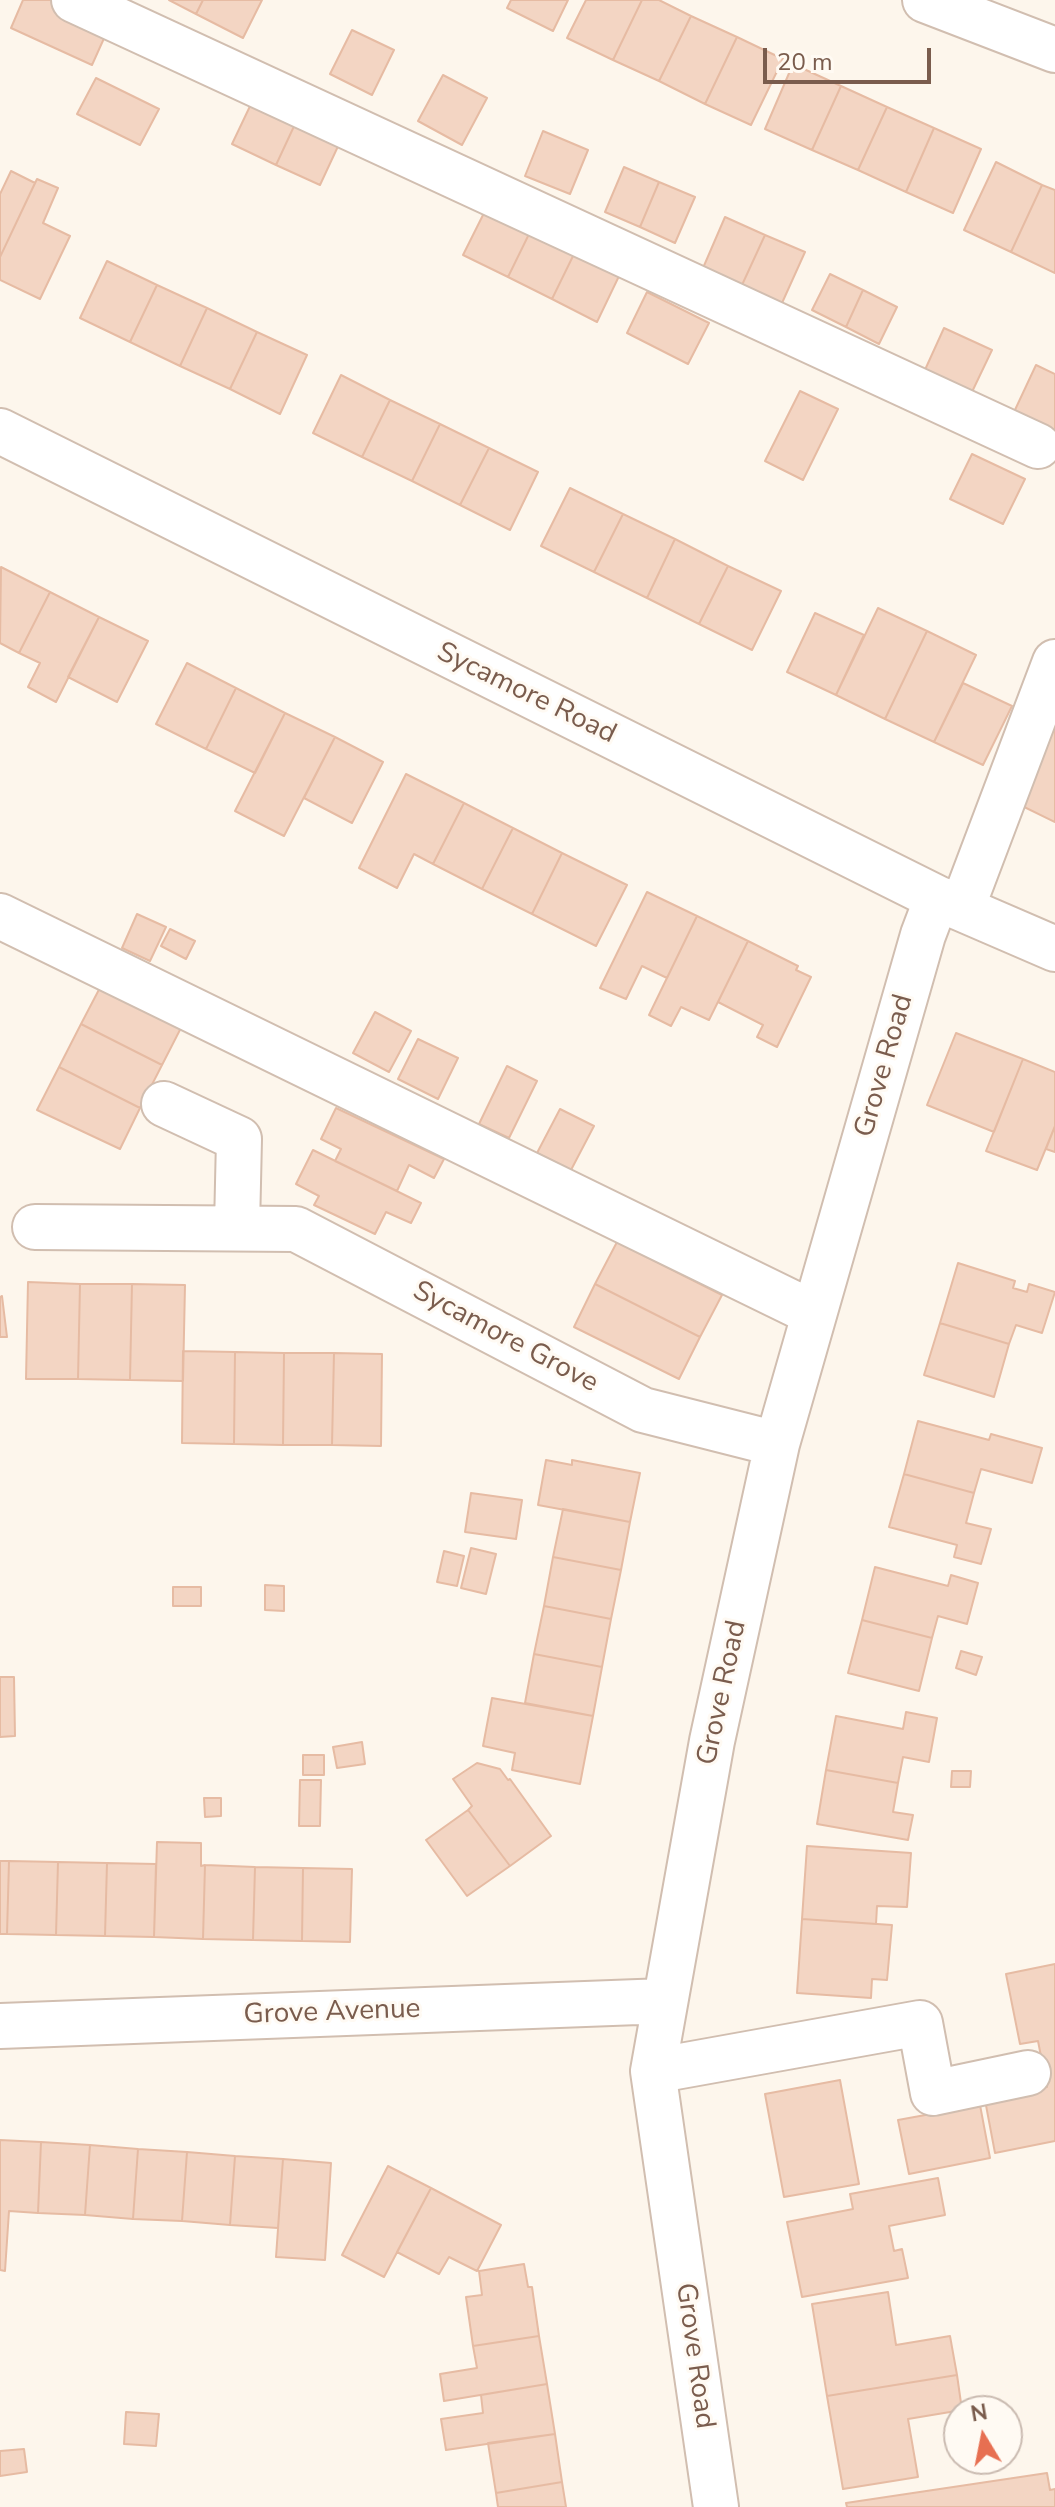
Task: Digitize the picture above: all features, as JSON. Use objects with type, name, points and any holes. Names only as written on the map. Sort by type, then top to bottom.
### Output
[{"type":"street","points":[[74,0],[1038,446]]},
{"type":"street","points":[[925,0],[1055,50]]},
{"type":"street","name":"Sycamore Road","points":[[0,431],[949,903],[1055,949]]},
{"type":"street","name":"Grove Road","points":[[716,2507],[653,2071],[712,1741],[777,1444],[923,935],[949,903],[1055,662]]},
{"type":"street","points":[[0,916],[813,1313]]},
{"type":"street","points":[[164,1104],[239,1139],[237,1227]]},
{"type":"street","name":"Sycamore Grove","points":[[35,1227],[296,1229],[643,1410],[777,1444]]},
{"type":"street","name":"Grove Avenue","points":[[0,2026],[665,2001]]},
{"type":"street","points":[[653,2071],[920,2023],[933,2093],[1028,2073]]},
{"type":"building","points":[[23,0],[55,0],[110,25],[92,65],[11,28]]},
{"type":"building","points":[[169,0],[203,0],[196,14]]},
{"type":"building","points":[[203,0],[262,0],[243,38],[196,14]]},
{"type":"building","points":[[511,0],[568,0],[553,31],[507,8]]},
{"type":"building","points":[[586,0],[642,0],[613,60],[567,38]]},
{"type":"building","points":[[642,0],[659,0],[691,16],[659,81],[613,60]]},
{"type":"building","points":[[691,16],[737,37],[705,104],[659,81]]},
{"type":"building","points":[[352,30],[394,50],[372,95],[330,74]]},
{"type":"building","points":[[737,37],[783,59],[751,125],[705,104]]},
{"type":"building","points":[[793,64],[841,86],[812,150],[765,129]]},
{"type":"building","points":[[443,75],[487,98],[462,145],[418,121]]},
{"type":"building","points":[[96,78],[159,109],[140,145],[77,114]]},
{"type":"building","points":[[841,86],[887,107],[858,170],[812,150]]},
{"type":"building","points":[[252,102],[296,122],[276,165],[232,144]]},
{"type":"building","points":[[887,107],[934,128],[906,192],[858,170]]},
{"type":"building","points":[[296,122],[340,142],[320,185],[276,165]]},
{"type":"building","points":[[934,128],[981,149],[953,213],[906,192]]},
{"type":"building","points":[[543,131],[588,150],[570,194],[525,176]]},
{"type":"building","points":[[996,162],[1042,185],[1011,252],[964,230]]},
{"type":"building","points":[[624,167],[659,182],[640,227],[605,212]]},
{"type":"building","points":[[11,171],[35,183],[0,257],[0,194]]},
{"type":"building","points":[[37,179],[58,188],[43,223],[70,236],[40,299],[0,280],[0,257]]},
{"type":"building","points":[[659,182],[695,197],[675,243],[640,227]]},
{"type":"building","points":[[1042,185],[1055,190],[1055,273],[1011,252]]},
{"type":"building","points":[[487,207],[531,230],[508,277],[463,255]]},
{"type":"building","points":[[725,217],[765,235],[742,285],[703,268]]},
{"type":"building","points":[[531,230],[575,252],[552,299],[508,277]]},
{"type":"building","points":[[765,235],[805,252],[782,303],[742,285]]},
{"type":"building","points":[[575,252],[620,274],[597,322],[552,299]]},
{"type":"building","points":[[107,261],[157,285],[130,342],[80,318]]},
{"type":"building","points":[[830,274],[863,290],[846,327],[812,310]]},
{"type":"building","points":[[157,285],[207,308],[180,366],[130,342]]},
{"type":"building","points":[[863,290],[897,307],[879,344],[846,327]]},
{"type":"building","points":[[647,292],[709,323],[688,364],[627,333]]},
{"type":"building","points":[[207,308],[257,332],[230,389],[180,366]]},
{"type":"building","points":[[944,328],[992,350],[971,394],[924,372]]},
{"type":"building","points":[[257,332],[307,355],[280,414],[230,389]]},
{"type":"building","points":[[1036,365],[1055,374],[1055,431],[1014,412]]},
{"type":"building","points":[[341,375],[390,400],[362,457],[313,433]]},
{"type":"building","points":[[800,391],[838,409],[803,480],[765,461]]},
{"type":"building","points":[[390,400],[440,424],[412,481],[362,457]]},
{"type":"building","points":[[440,424],[489,448],[460,505],[412,481]]},
{"type":"building","points":[[489,448],[538,472],[510,530],[460,505]]},
{"type":"building","points":[[972,454],[1025,479],[1003,524],[950,499]]},
{"type":"building","points":[[570,488],[623,514],[594,572],[541,546]]},
{"type":"building","points":[[623,514],[675,539],[647,598],[594,572]]},
{"type":"building","points":[[675,539],[728,566],[699,624],[647,598]]},
{"type":"building","points":[[728,566],[781,591],[752,650],[699,624]]},
{"type":"building","points":[[1,567],[50,592],[19,653],[0,643]]},
{"type":"building","points":[[50,592],[99,617],[56,702],[28,687],[40,663],[19,653]]},
{"type":"building","points":[[878,608],[927,631],[885,719],[836,695]]},
{"type":"building","points":[[815,613],[864,635],[836,695],[787,672]]},
{"type":"building","points":[[99,617],[148,641],[117,702],[68,677]]},
{"type":"building","points":[[927,631],[976,655],[934,742],[885,719]]},
{"type":"building","points":[[187,663],[236,688],[206,749],[156,724]]},
{"type":"building","points":[[963,683],[1012,706],[983,765],[934,742]]},
{"type":"building","points":[[236,688],[285,713],[255,773],[206,749]]},
{"type":"building","points":[[285,713],[335,737],[284,836],[235,811]]},
{"type":"building","points":[[1055,723],[1055,822],[1014,802]]},
{"type":"building","points":[[335,737],[383,762],[352,823],[304,798]]},
{"type":"building","points":[[406,774],[464,803],[433,864],[414,854],[397,888],[359,868]]},
{"type":"building","points":[[464,803],[513,828],[482,889],[433,864]]},
{"type":"building","points":[[513,828],[562,853],[532,914],[482,889]]},
{"type":"building","points":[[562,853],[627,885],[596,946],[532,914]]},
{"type":"building","points":[[647,892],[697,916],[667,978],[642,966],[626,999],[600,988]]},
{"type":"building","points":[[137,914],[166,927],[150,961],[122,948]]},
{"type":"building","points":[[697,916],[748,941],[709,1020],[681,1007],[671,1026],[649,1015]]},
{"type":"building","points":[[170,929],[195,941],[186,959],[161,946]]},
{"type":"building","points":[[748,941],[798,966],[796,970],[811,977],[777,1047],[757,1037],[763,1025],[718,1002]]},
{"type":"building","points":[[104,980],[184,1022],[162,1065],[81,1024]]},
{"type":"building","points":[[375,1012],[411,1031],[389,1072],[353,1053]]},
{"type":"building","points":[[81,1024],[162,1065],[140,1108],[59,1067]]},
{"type":"building","points":[[956,1033],[1023,1059],[994,1132],[927,1105]]},
{"type":"building","points":[[418,1039],[458,1058],[438,1099],[398,1079]]},
{"type":"building","points":[[1023,1059],[1055,1072],[1055,1126],[1037,1170],[986,1151]]},
{"type":"building","points":[[507,1066],[537,1081],[509,1138],[479,1124]]},
{"type":"building","points":[[59,1067],[140,1108],[120,1149],[37,1110]]},
{"type":"building","points":[[336,1108],[444,1159],[434,1178],[409,1165],[397,1191],[335,1161],[341,1149],[321,1139]]},
{"type":"building","points":[[560,1109],[594,1126],[571,1170],[537,1153]]},
{"type":"building","points":[[1055,1126],[1055,1152],[1046,1149]]},
{"type":"building","points":[[313,1150],[421,1203],[411,1223],[386,1212],[375,1234],[314,1205],[319,1196],[296,1184]]},
{"type":"building","points":[[617,1242],[722,1295],[700,1337],[595,1284]]},
{"type":"building","points":[[958,1263],[1015,1281],[1013,1288],[1027,1292],[1029,1284],[1055,1292],[1042,1333],[1016,1325],[1009,1344],[940,1323]]},
{"type":"building","points":[[28,1282],[80,1284],[78,1379],[26,1379]]},
{"type":"building","points":[[80,1284],[132,1284],[130,1380],[78,1379]]},
{"type":"building","points":[[132,1284],[185,1285],[183,1381],[130,1380]]},
{"type":"building","points":[[595,1284],[700,1337],[679,1379],[574,1327]]},
{"type":"building","points":[[2,1296],[7,1337],[0,1337]]},
{"type":"building","points":[[940,1323],[1009,1344],[994,1397],[924,1375]]},
{"type":"building","points":[[183,1351],[235,1352],[234,1444],[182,1443]]},
{"type":"building","points":[[235,1352],[284,1353],[283,1445],[234,1444]]},
{"type":"building","points":[[284,1353],[334,1353],[332,1445],[283,1445]]},
{"type":"building","points":[[334,1353],[382,1354],[381,1446],[332,1445]]},
{"type":"building","points":[[918,1421],[989,1440],[991,1434],[1042,1448],[1032,1483],[981,1469],[974,1493],[904,1474]]},
{"type":"building","points":[[546,1460],[572,1465],[572,1460],[640,1473],[630,1522],[538,1505]]},
{"type":"building","points":[[904,1474],[974,1493],[966,1523],[991,1529],[981,1564],[954,1557],[957,1545],[889,1527]]},
{"type":"building","points":[[471,1493],[522,1500],[516,1539],[465,1532]]},
{"type":"building","points":[[563,1509],[630,1522],[621,1570],[553,1557]]},
{"type":"building","points":[[471,1548],[496,1554],[486,1594],[461,1588]]},
{"type":"building","points":[[444,1551],[464,1556],[457,1586],[437,1582]]},
{"type":"building","points":[[553,1557],[621,1570],[611,1619],[544,1606]]},
{"type":"building","points":[[875,1567],[948,1586],[951,1575],[978,1583],[967,1624],[938,1616],[932,1638],[862,1620]]},
{"type":"building","points":[[265,1585],[284,1586],[284,1611],[265,1610]]},
{"type":"building","points":[[173,1587],[201,1587],[201,1606],[173,1606]]},
{"type":"building","points":[[544,1606],[611,1619],[602,1667],[534,1654]]},
{"type":"building","points":[[862,1620],[932,1638],[919,1691],[848,1673]]},
{"type":"building","points":[[961,1651],[982,1657],[976,1675],[956,1668]]},
{"type":"building","points":[[534,1654],[602,1667],[593,1716],[525,1703]]},
{"type":"building","points":[[0,1677],[14,1677],[15,1736],[0,1737]]},
{"type":"building","points":[[492,1698],[593,1716],[580,1784],[512,1770],[515,1753],[483,1746]]},
{"type":"building","points":[[906,1712],[937,1718],[929,1762],[903,1757],[898,1783],[826,1770],[836,1716],[903,1729]]},
{"type":"building","points":[[362,1742],[365,1764],[337,1768],[333,1747]]},
{"type":"building","points":[[303,1755],[324,1755],[324,1775],[303,1775]]},
{"type":"building","points":[[477,1763],[500,1769],[551,1836],[510,1866],[468,1810],[472,1806],[453,1779]]},
{"type":"building","points":[[826,1770],[898,1783],[893,1812],[913,1815],[908,1840],[817,1824]]},
{"type":"building","points":[[952,1771],[971,1771],[970,1787],[951,1787]]},
{"type":"building","points":[[300,1780],[321,1780],[320,1826],[299,1826]]},
{"type":"building","points":[[204,1798],[221,1798],[221,1816],[205,1817]]},
{"type":"building","points":[[468,1810],[510,1866],[467,1896],[426,1840]]},
{"type":"building","points":[[157,1842],[201,1843],[201,1866],[205,1865],[203,1939],[154,1937]]},
{"type":"building","points":[[807,1846],[911,1853],[907,1907],[877,1906],[876,1924],[802,1919]]},
{"type":"building","points":[[0,1861],[9,1861],[7,1934],[0,1934]]},
{"type":"building","points":[[9,1861],[58,1862],[56,1935],[7,1934]]},
{"type":"building","points":[[58,1862],[107,1863],[105,1936],[56,1935]]},
{"type":"building","points":[[107,1863],[156,1864],[154,1937],[105,1936]]},
{"type":"building","points":[[205,1865],[255,1867],[253,1940],[203,1939]]},
{"type":"building","points":[[255,1867],[303,1868],[302,1941],[253,1940]]},
{"type":"building","points":[[303,1868],[352,1869],[350,1942],[302,1941]]},
{"type":"building","points":[[802,1919],[892,1925],[887,1980],[872,1979],[871,1998],[797,1993]]},
{"type":"building","points":[[1055,1964],[1055,2141],[995,2153],[985,2100],[1047,2087],[1038,2041],[1020,2044],[1006,1974]]},
{"type":"building","points":[[840,2080],[859,2184],[784,2197],[765,2094]]},
{"type":"building","points":[[980,2105],[990,2158],[909,2174],[898,2120]]},
{"type":"building","points":[[0,2140],[41,2142],[38,2213],[9,2211],[5,2271],[0,2270]]},
{"type":"building","points":[[41,2142],[90,2145],[85,2215],[38,2213]]},
{"type":"building","points":[[90,2145],[138,2149],[133,2219],[85,2215]]},
{"type":"building","points":[[138,2149],[187,2152],[182,2221],[133,2219]]},
{"type":"building","points":[[187,2152],[235,2156],[230,2225],[182,2221]]},
{"type":"building","points":[[235,2156],[283,2159],[278,2228],[230,2225]]},
{"type":"building","points":[[283,2159],[331,2163],[325,2260],[276,2257]]},
{"type":"building","points":[[388,2166],[431,2188],[384,2277],[342,2255]]},
{"type":"building","points":[[938,2178],[945,2215],[889,2226],[894,2251],[902,2249],[908,2278],[802,2297],[787,2222],[853,2209],[850,2194]]},
{"type":"building","points":[[431,2188],[501,2225],[477,2271],[449,2257],[439,2274],[397,2252]]},
{"type":"building","points":[[524,2264],[528,2287],[532,2287],[539,2336],[473,2346],[466,2297],[482,2295],[479,2271]]},
{"type":"building","points":[[888,2292],[896,2345],[950,2336],[957,2375],[827,2396],[812,2304]]},
{"type":"building","points":[[539,2336],[547,2384],[444,2401],[440,2374],[477,2368],[473,2346]]},
{"type":"building","points":[[957,2375],[960,2395],[943,2395],[943,2413],[908,2419],[918,2477],[843,2489],[827,2396]]},
{"type":"building","points":[[547,2384],[555,2434],[446,2450],[441,2419],[483,2413],[481,2395]]},
{"type":"building","points":[[126,2412],[159,2414],[156,2446],[124,2444]]},
{"type":"building","points":[[555,2434],[562,2482],[496,2493],[488,2443]]},
{"type":"building","points":[[24,2449],[27,2472],[0,2476],[0,2451]]},
{"type":"building","points":[[1047,2473],[1050,2490],[1055,2489],[1055,2507],[847,2507],[846,2503]]},
{"type":"building","points":[[562,2482],[566,2507],[498,2507],[496,2493]]}]
